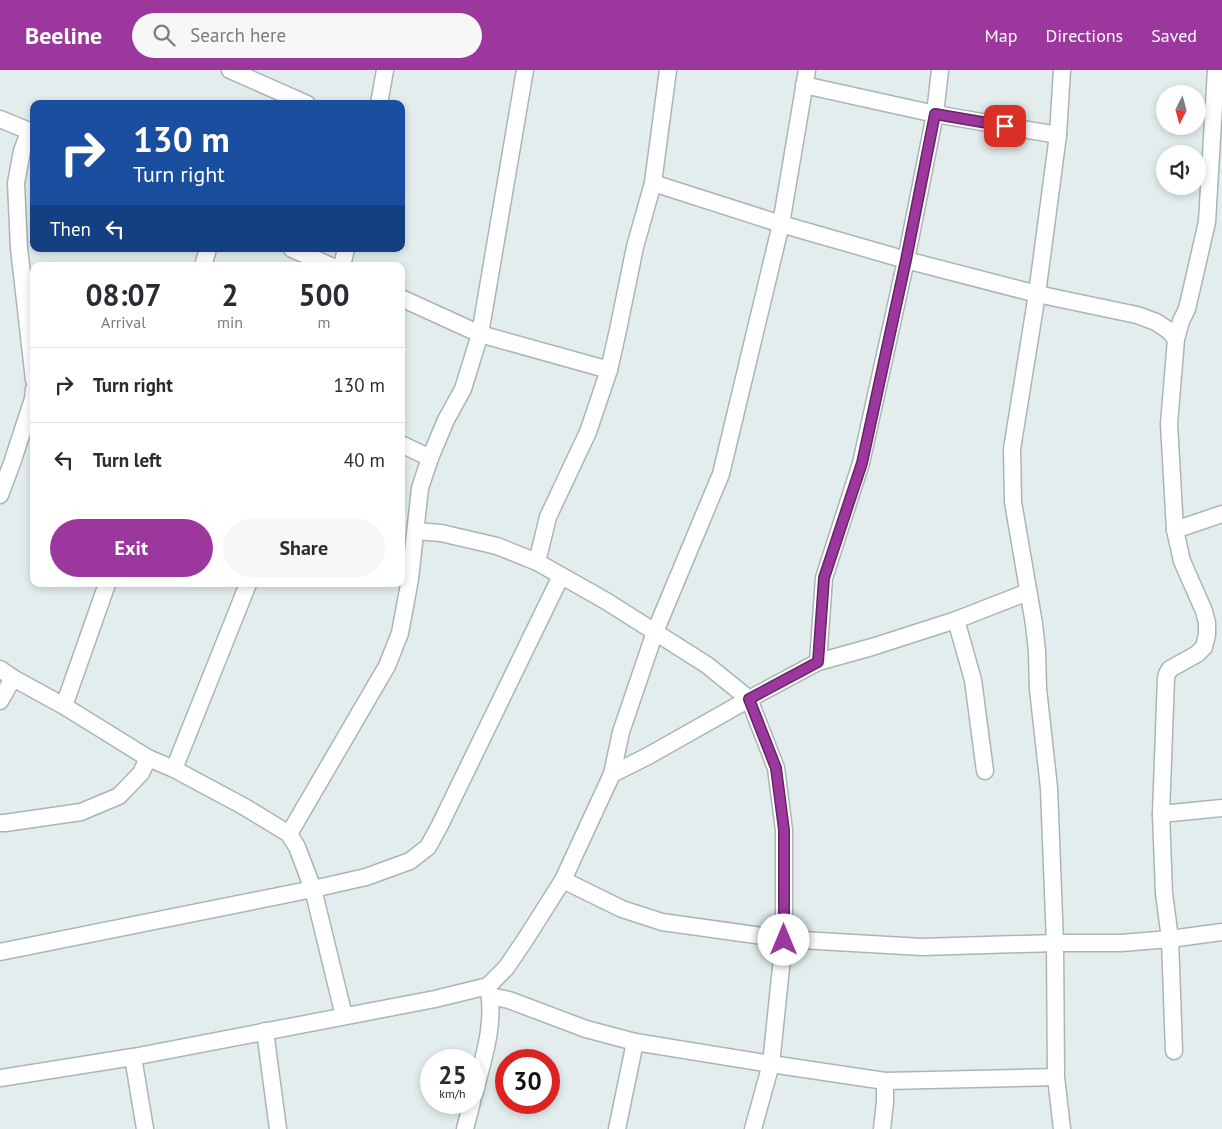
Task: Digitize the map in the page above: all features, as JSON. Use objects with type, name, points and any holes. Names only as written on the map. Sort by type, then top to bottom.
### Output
[{"type":"street","points":[[230,70],[298,100]]},
{"type":"street","points":[[380,100],[385,70]]},
{"type":"street","points":[[289,834],[387,666],[400,633],[410,579],[420,488],[446,420],[462,389],[480,334],[525,70]]},
{"type":"street","points":[[536,562],[548,517],[588,432],[608,370],[635,247],[653,183],[668,70]]},
{"type":"street","points":[[818,662],[824,578],[862,463],[906,260],[935,114],[940,70]]},
{"type":"street","points":[[1062,70],[1058,135],[1037,294],[1012,449],[1013,502],[1034,624],[1038,689],[1049,788],[1055,943],[1056,1077],[1062,1129]]},
{"type":"street","points":[[1174,1051],[1170,939],[1164,893],[1161,814],[1165,698],[1167,674],[1170,669],[1204,648],[1207,623],[1204,611],[1182,561],[1175,530],[1169,424],[1176,339],[1214,222],[1216,70]]},
{"type":"street","points":[[485,1051],[491,1017],[489,991],[526,940],[563,880],[612,774],[621,732],[655,632],[721,474],[781,224],[806,77],[935,114],[1058,135]]},
{"type":"street","points":[[0,119],[30,132]]},
{"type":"street","points":[[30,137],[22,151],[16,184],[19,248],[28,293],[30,322]]},
{"type":"street","points":[[653,183],[781,224],[906,260],[1037,294],[1137,315],[1156,322],[1168,330],[1176,339]]},
{"type":"street","points":[[299,252],[322,262]]},
{"type":"street","points":[[405,300],[480,334],[608,370]]},
{"type":"street","points":[[0,495],[30,408]]},
{"type":"street","points":[[405,446],[430,458]]},
{"type":"street","points":[[1175,530],[1222,514]]},
{"type":"street","points":[[416,531],[441,533],[498,546],[536,562],[606,601],[655,632],[706,665],[749,699],[776,768],[784,830],[784,940],[771,1064],[753,1129]]},
{"type":"street","points":[[0,952],[313,889],[366,877],[410,861],[428,847],[445,816],[561,576]]},
{"type":"street","points":[[64,706],[106,587]]},
{"type":"street","points":[[174,769],[247,587]]},
{"type":"street","points":[[612,774],[818,662],[872,648],[956,620],[1028,592]]},
{"type":"street","points":[[956,620],[973,680],[985,770]]},
{"type":"street","points":[[0,701],[6,674],[64,706],[148,758],[174,769],[243,806],[289,834],[297,847],[313,889],[344,1016]]},
{"type":"street","points":[[0,823],[81,812],[120,796],[140,773],[148,758]]},
{"type":"street","points":[[1161,814],[1222,808]]},
{"type":"street","points":[[563,880],[622,909],[662,922],[784,940],[922,947],[1120,943],[1222,932]]},
{"type":"street","points":[[0,1078],[133,1057],[434,999],[489,991],[586,1029],[635,1042],[771,1064],[885,1081],[1056,1077]]},
{"type":"street","points":[[265,1031],[278,1129]]},
{"type":"street","points":[[617,1129],[635,1042]]},
{"type":"street","points":[[133,1057],[145,1129]]},
{"type":"street","points":[[882,1129],[885,1081]]},
{"type":"street","points":[[465,1129],[469,1114]]},
{"type":"route","points":[[784,940],[784,830],[776,768],[749,699],[818,662],[824,578],[862,463],[906,260],[935,114],[1005,126]]}]
